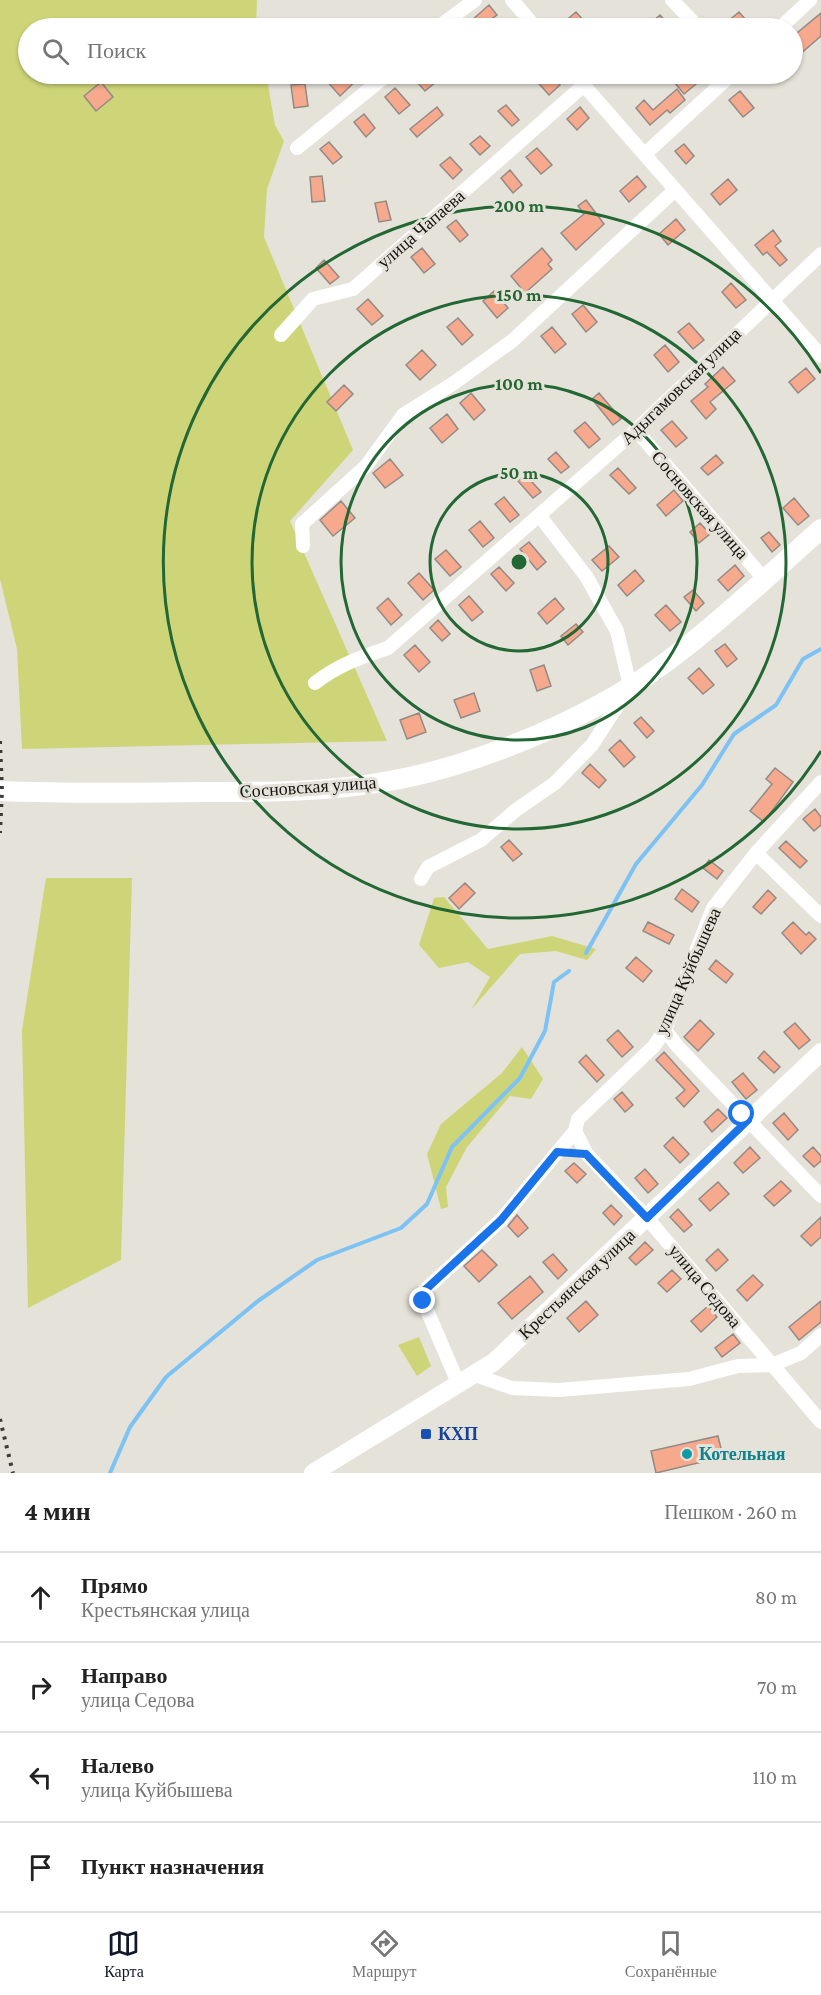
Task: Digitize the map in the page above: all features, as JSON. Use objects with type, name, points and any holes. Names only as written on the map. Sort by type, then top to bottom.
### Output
[{"type":"main road","name":"Сосновская улица","points":[[1,791],[85,794],[266,792],[351,787],[391,781],[518,742],[578,715],[630,686],[674,655],[821,528]]},
{"type":"street","points":[[451,18],[475,0]]},
{"type":"street","points":[[512,0],[527,18]]},
{"type":"street","points":[[672,0],[689,18]]},
{"type":"street","points":[[791,18],[810,0]]},
{"type":"street","points":[[297,148],[376,84]]},
{"type":"street","points":[[645,154],[721,84]]},
{"type":"street","points":[[584,85],[821,356]]},
{"type":"street","name":"улица Чапаева","points":[[281,336],[313,299],[353,289],[584,85]]},
{"type":"street","points":[[303,546],[302,524],[366,466],[403,415],[454,383],[512,341],[675,190]]},
{"type":"street","name":"Адыгамовская улица","points":[[315,683],[333,669],[351,660],[388,648],[636,430],[771,299],[821,254]]},
{"type":"street","name":"Сосновская улица","points":[[636,430],[764,579]]},
{"type":"street","points":[[539,515],[586,576],[617,631],[630,686]]},
{"type":"street","name":"Сосновская улица","points":[[421,879],[428,867],[481,840],[516,810],[555,783],[592,745],[630,686]]},
{"type":"street","name":"улица Куйбышева","points":[[459,1385],[423,1301],[424,1291],[501,1220],[575,1131],[578,1119],[654,1046],[665,1030],[713,908],[756,853],[821,782]]},
{"type":"street","points":[[756,853],[821,916]]},
{"type":"street","points":[[745,866],[773,870]]},
{"type":"street","points":[[665,1030],[678,1047],[821,1196]]},
{"type":"street","name":"Крестьянская улица","points":[[313,1473],[494,1362],[821,1052]]},
{"type":"street","name":"улица Седова","points":[[575,1131],[586,1154],[647,1218],[821,1422]]},
{"type":"street","points":[[557,1152],[586,1154]]},
{"type":"street","points":[[475,1375],[512,1388],[559,1390],[689,1379],[738,1366],[772,1365],[801,1353],[821,1335]]},
{"type":"green space","points":[[0,0],[257,0],[256,18],[18,18],[18,84],[268,84],[275,125],[284,141],[267,189],[264,237],[353,450],[290,521],[387,741],[22,749],[17,649],[0,579]]},
{"type":"green space","points":[[46,878],[132,878],[121,1260],[28,1308],[22,1030]]},
{"type":"green space","points":[[444,897],[488,949],[552,936],[596,949],[587,960],[556,951],[520,954],[471,1010],[490,977],[468,962],[439,968],[419,945],[434,898]]},
{"type":"green space","points":[[522,1047],[543,1079],[531,1099],[510,1096],[467,1147],[446,1187],[448,1207],[441,1209],[427,1154],[441,1124],[502,1073]]},
{"type":"green space","points":[[419,1337],[431,1366],[417,1376],[398,1345]]},
{"type":"building","points":[[489,5],[497,15],[493,18],[474,18]]},
{"type":"building","points":[[576,12],[581,18],[569,18]]},
{"type":"building","points":[[739,12],[744,18],[732,18]]},
{"type":"building","points":[[821,13],[821,36],[803,52],[803,28]]},
{"type":"building","points":[[99,84],[103,84],[113,97],[96,111],[84,96]]},
{"type":"building","points":[[305,84],[308,106],[294,108],[291,85]]},
{"type":"building","points":[[329,84],[353,84],[340,96]]},
{"type":"building","points":[[419,84],[433,84],[425,91]]},
{"type":"building","points":[[539,84],[559,84],[560,85],[549,95]]},
{"type":"building","points":[[676,84],[696,84],[684,94]]},
{"type":"building","points":[[395,88],[410,105],[399,114],[385,97]]},
{"type":"building","points":[[677,89],[685,100],[670,113],[667,110],[650,125],[636,108],[644,100],[653,110]]},
{"type":"building","points":[[740,91],[754,108],[743,117],[729,100]]},
{"type":"building","points":[[506,105],[519,120],[512,126],[498,111]]},
{"type":"building","points":[[437,107],[443,115],[417,137],[410,129]]},
{"type":"building","points":[[580,107],[589,118],[577,130],[567,119]]},
{"type":"building","points":[[364,114],[375,128],[366,137],[354,122]]},
{"type":"building","points":[[480,136],[490,146],[480,155],[470,144]]},
{"type":"building","points":[[329,142],[342,157],[333,164],[320,149]]},
{"type":"building","points":[[684,144],[694,156],[686,164],[675,151]]},
{"type":"building","points":[[537,148],[552,165],[541,174],[526,157]]},
{"type":"building","points":[[450,157],[462,170],[453,179],[440,165]]},
{"type":"building","points":[[510,170],[522,185],[513,193],[501,178]]},
{"type":"building","points":[[322,176],[325,201],[312,202],[310,177]]},
{"type":"building","points":[[637,176],[646,187],[629,202],[620,191]]},
{"type":"building","points":[[728,179],[737,190],[720,205],[711,194]]},
{"type":"building","points":[[586,200],[604,224],[576,250],[561,233],[584,214],[578,206]]},
{"type":"building","points":[[386,201],[391,220],[379,222],[375,203]]},
{"type":"building","points":[[676,219],[685,230],[668,245],[659,234]]},
{"type":"building","points":[[456,220],[468,235],[460,242],[447,227]]},
{"type":"building","points":[[773,230],[781,241],[775,246],[787,260],[780,266],[767,252],[763,255],[755,245]]},
{"type":"building","points":[[422,248],[435,264],[424,273],[411,257]]},
{"type":"building","points":[[542,248],[552,260],[548,264],[552,269],[525,293],[511,276]]},
{"type":"building","points":[[324,260],[339,277],[330,284],[316,268]]},
{"type":"building","points":[[731,283],[746,300],[736,308],[722,292]]},
{"type":"building","points":[[494,291],[508,308],[497,318],[483,301]]},
{"type":"building","points":[[368,299],[383,316],[372,325],[357,309]]},
{"type":"building","points":[[583,305],[597,322],[586,332],[572,314]]},
{"type":"building","points":[[458,318],[473,335],[462,345],[447,327]]},
{"type":"building","points":[[689,323],[704,340],[693,349],[678,332]]},
{"type":"building","points":[[552,327],[566,344],[555,353],[541,336]]},
{"type":"building","points":[[665,345],[679,362],[668,372],[654,355]]},
{"type":"building","points":[[422,350],[436,365],[420,380],[406,365]]},
{"type":"building","points":[[723,367],[735,381],[710,402],[716,409],[706,419],[691,401],[708,387],[705,384]]},
{"type":"building","points":[[806,368],[815,379],[798,393],[789,382]]},
{"type":"building","points":[[344,385],[353,394],[336,411],[327,402]]},
{"type":"building","points":[[471,393],[485,410],[474,420],[460,403]]},
{"type":"building","points":[[599,393],[621,419],[613,425],[592,399]]},
{"type":"building","points":[[447,414],[458,429],[442,443],[430,428]]},
{"type":"building","points":[[672,421],[687,438],[676,447],[661,430]]},
{"type":"building","points":[[585,422],[600,439],[589,448],[574,431]]},
{"type":"building","points":[[556,452],[569,467],[561,473],[548,459]]},
{"type":"building","points":[[716,455],[723,463],[708,475],[701,468]]},
{"type":"building","points":[[390,459],[403,475],[385,488],[373,473]]},
{"type":"building","points":[[618,468],[636,488],[629,494],[610,475]]},
{"type":"building","points":[[525,474],[541,492],[533,498],[518,481]]},
{"type":"building","points":[[674,490],[683,501],[666,516],[657,505]]},
{"type":"building","points":[[504,497],[519,515],[510,522],[495,504]]},
{"type":"building","points":[[794,498],[809,516],[798,525],[783,508]]},
{"type":"building","points":[[341,501],[355,518],[333,536],[320,520]]},
{"type":"building","points":[[480,521],[494,538],[483,547],[469,530]]},
{"type":"building","points":[[700,523],[710,534],[699,543],[690,532]]},
{"type":"building","points":[[769,532],[780,545],[772,552],[761,538]]},
{"type":"building","points":[[529,542],[546,562],[537,570],[520,549]]},
{"type":"building","points":[[609,546],[619,557],[602,571],[592,560]]},
{"type":"building","points":[[446,550],[461,567],[450,576],[435,559]]},
{"type":"building","points":[[735,565],[744,576],[728,591],[718,580]]},
{"type":"building","points":[[499,567],[514,583],[506,591],[491,574]]},
{"type":"building","points":[[635,570],[644,581],[627,596],[618,585]]},
{"type":"building","points":[[419,573],[434,590],[423,600],[408,583]]},
{"type":"building","points":[[693,590],[704,603],[696,611],[684,597]]},
{"type":"building","points":[[469,596],[483,612],[472,621],[459,605]]},
{"type":"building","points":[[388,598],[402,615],[391,625],[377,608]]},
{"type":"building","points":[[555,598],[564,609],[547,624],[538,613]]},
{"type":"building","points":[[666,605],[681,622],[670,631],[655,615]]},
{"type":"building","points":[[438,620],[450,634],[442,641],[430,628]]},
{"type":"building","points":[[576,624],[583,632],[568,645],[561,636]]},
{"type":"building","points":[[725,644],[737,659],[727,667],[715,651]]},
{"type":"building","points":[[415,645],[430,662],[419,672],[404,655]]},
{"type":"building","points":[[544,665],[551,686],[537,691],[530,670]]},
{"type":"building","points":[[699,668],[714,685],[703,694],[688,678]]},
{"type":"building","points":[[474,693],[480,711],[461,718],[454,700]]},
{"type":"building","points":[[419,713],[426,732],[407,739],[400,720]]},
{"type":"building","points":[[641,717],[654,731],[647,738],[634,723]]},
{"type":"building","points":[[620,740],[635,757],[624,767],[609,750]]},
{"type":"building","points":[[590,764],[606,780],[599,788],[582,773]]},
{"type":"building","points":[[775,768],[793,782],[764,822],[750,811],[772,784],[766,779]]},
{"type":"building","points":[[815,809],[821,817],[821,825],[814,831],[803,819]]},
{"type":"building","points":[[509,840],[522,854],[513,861],[501,847]]},
{"type":"building","points":[[786,841],[807,861],[800,868],[779,848]]},
{"type":"building","points":[[709,860],[723,871],[717,879],[703,868]]},
{"type":"building","points":[[465,883],[475,893],[459,909],[449,898]]},
{"type":"building","points":[[682,889],[699,902],[692,912],[675,899]]},
{"type":"building","points":[[768,890],[776,898],[761,914],[753,907]]},
{"type":"building","points":[[648,922],[674,935],[669,944],[643,931]]},
{"type":"building","points":[[793,922],[806,935],[809,932],[816,939],[801,954],[782,933]]},
{"type":"building","points":[[636,957],[652,971],[643,982],[626,968]]},
{"type":"building","points":[[716,960],[733,974],[726,983],[709,969]]},
{"type":"building","points":[[700,1020],[714,1034],[698,1051],[684,1037]]},
{"type":"building","points":[[795,1023],[810,1040],[799,1049],[784,1032]]},
{"type":"building","points":[[618,1030],[633,1047],[622,1057],[607,1040]]},
{"type":"building","points":[[764,1051],[780,1067],[774,1073],[758,1058]]},
{"type":"building","points":[[664,1052],[699,1091],[684,1107],[676,1098],[685,1090],[656,1060]]},
{"type":"building","points":[[586,1055],[604,1075],[597,1082],[579,1062]]},
{"type":"building","points":[[743,1073],[757,1090],[746,1099],[732,1082]]},
{"type":"building","points":[[622,1092],[633,1105],[625,1112],[614,1099]]},
{"type":"building","points":[[718,1109],[727,1118],[712,1132],[704,1122]]},
{"type":"building","points":[[784,1113],[798,1130],[788,1140],[773,1123]]},
{"type":"building","points":[[673,1137],[689,1154],[680,1163],[664,1146]]},
{"type":"building","points":[[750,1147],[760,1158],[743,1173],[734,1163]]},
{"type":"building","points":[[813,1147],[821,1156],[821,1161],[814,1167],[803,1156]]},
{"type":"building","points":[[574,1163],[586,1174],[577,1183],[565,1171]]},
{"type":"building","points":[[645,1169],[658,1184],[648,1193],[635,1178]]},
{"type":"building","points":[[781,1181],[791,1191],[774,1206],[764,1196]]},
{"type":"building","points":[[718,1182],[729,1194],[710,1211],[699,1199]]},
{"type":"building","points":[[611,1205],[622,1216],[614,1225],[603,1213]]},
{"type":"building","points":[[678,1209],[692,1225],[684,1232],[670,1217]]},
{"type":"building","points":[[517,1215],[528,1228],[518,1237],[508,1226]]},
{"type":"building","points":[[821,1217],[821,1237],[811,1246],[801,1236]]},
{"type":"building","points":[[645,1242],[653,1250],[636,1265],[629,1258]]},
{"type":"building","points":[[718,1249],[728,1260],[716,1271],[706,1260]]},
{"type":"building","points":[[482,1250],[497,1265],[479,1282],[464,1266]]},
{"type":"building","points":[[553,1254],[567,1270],[558,1279],[543,1262]]},
{"type":"building","points":[[672,1270],[681,1279],[667,1292],[658,1283]]},
{"type":"building","points":[[753,1275],[763,1285],[747,1301],[737,1290]]},
{"type":"building","points":[[530,1276],[543,1292],[512,1319],[498,1303]]},
{"type":"building","points":[[586,1301],[598,1315],[579,1332],[567,1318]]},
{"type":"building","points":[[821,1301],[821,1322],[799,1340],[789,1327]]},
{"type":"building","points":[[708,1306],[717,1317],[701,1332],[691,1321]]},
{"type":"building","points":[[733,1334],[740,1343],[722,1357],[715,1348]]},
{"type":"building","name":"Котельная","points":[[718,1436],[723,1457],[656,1473],[651,1451]]},
{"type":"waterway","points":[[586,953],[636,864],[702,785],[734,734],[776,705],[803,659],[821,649]]},
{"type":"waterway","points":[[110,1473],[130,1427],[166,1377],[258,1301],[317,1260],[401,1228],[427,1204],[452,1147],[520,1078],[545,1031],[554,982],[569,971]]},
{"type":"railway","points":[[0,741],[2,791],[0,833]]},
{"type":"railway","points":[[0,1419],[13,1473]]},
{"type":"place","name":"КХП","points":[[426,1434]]},
{"type":"place","name":"Котельная","points":[[687,1454]]},
{"type":"route","points":[[423,1301],[424,1291],[501,1220],[557,1152],[586,1154],[647,1218],[748,1120],[742,1114]]}]
